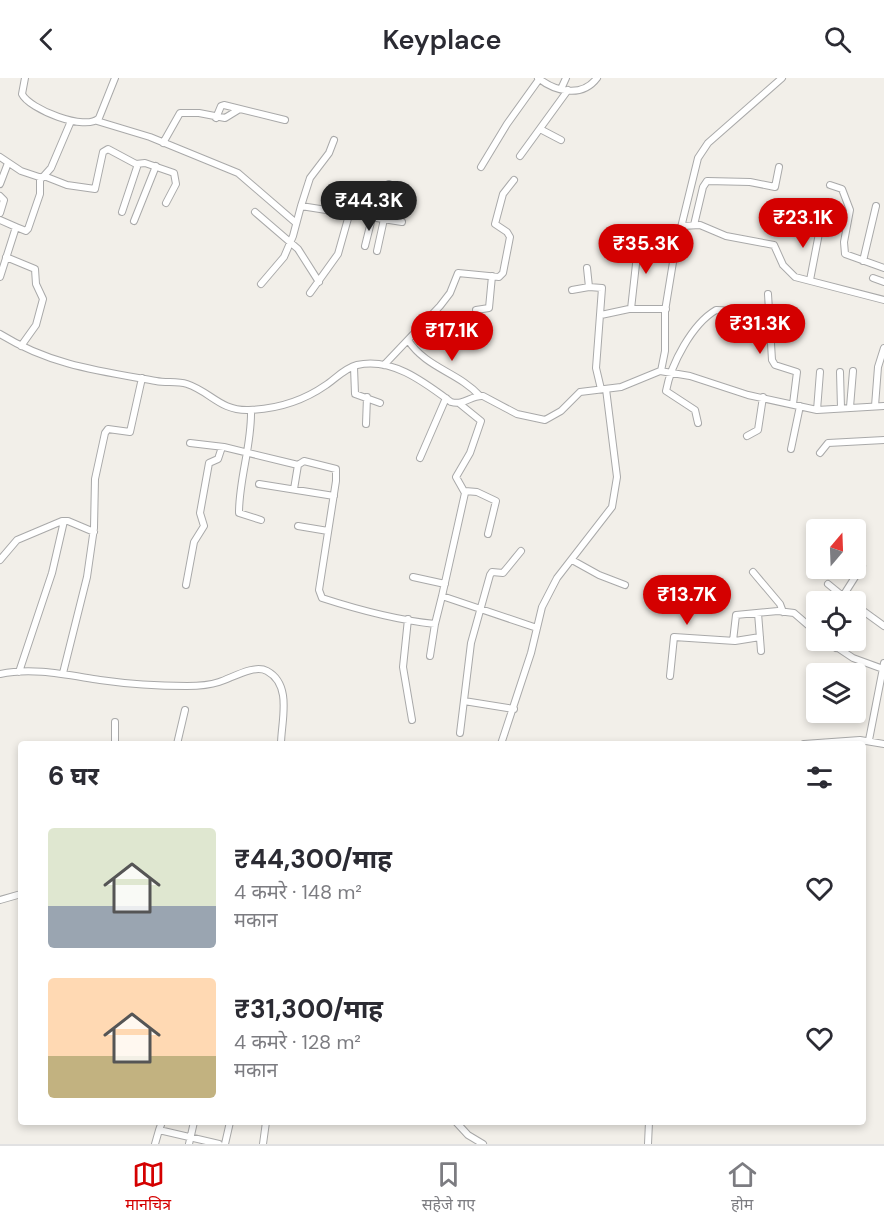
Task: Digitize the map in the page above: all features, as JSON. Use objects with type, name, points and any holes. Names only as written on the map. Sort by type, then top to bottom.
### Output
[{"type":"street","points":[[25,78],[22,87],[24,98],[70,124],[97,121],[163,143],[238,173],[296,223]]},
{"type":"street","points":[[97,121],[115,78]]},
{"type":"street","points":[[520,156],[565,90],[566,78]]},
{"type":"street","points":[[481,167],[507,124],[539,79],[565,90],[584,90],[597,78]]},
{"type":"street","points":[[661,371],[665,351],[666,309],[682,226],[696,165],[702,150],[782,78]]},
{"type":"street","points":[[216,118],[222,105],[285,120]]},
{"type":"street","points":[[163,143],[180,113],[199,113],[216,118],[228,118],[238,110]]},
{"type":"street","points":[[0,220],[26,231],[28,229],[40,194],[42,177],[51,168],[70,124]]},
{"type":"street","points":[[540,129],[561,140]]},
{"type":"street","points":[[261,284],[283,259],[291,242],[310,178],[329,153],[334,140]]},
{"type":"street","points":[[0,157],[8,163],[42,177],[67,185],[95,189],[105,149],[138,164],[145,163],[171,171],[176,176],[176,184],[166,203]]},
{"type":"street","points":[[0,184],[8,163]]},
{"type":"street","points":[[122,212],[138,164]]},
{"type":"street","points":[[134,221],[156,166]]},
{"type":"street","points":[[694,225],[703,188],[707,181],[750,182],[775,187],[779,167]]},
{"type":"street","points":[[384,365],[450,294],[458,273],[492,276],[503,273],[508,253],[509,234],[495,224],[504,194],[514,180]]},
{"type":"street","points":[[377,251],[389,184]]},
{"type":"street","points":[[830,185],[842,189],[850,210],[844,242],[845,254],[884,268]]},
{"type":"street","points":[[0,196],[4,200],[0,213]]},
{"type":"street","points":[[302,206],[402,222]]},
{"type":"street","points":[[863,261],[876,206]]},
{"type":"street","points":[[255,212],[291,242],[319,282]]},
{"type":"street","points":[[310,293],[338,254],[349,215]]},
{"type":"street","points":[[365,246],[372,218]]},
{"type":"street","points":[[810,280],[821,223]]},
{"type":"street","points":[[682,226],[700,225],[726,236],[774,245],[789,274],[884,300]]},
{"type":"street","points":[[0,277],[16,227]]},
{"type":"street","points":[[631,309],[639,237]]},
{"type":"street","points":[[6,257],[35,269],[36,284],[43,299],[36,324],[21,346]]},
{"type":"street","points":[[587,268],[589,286]]},
{"type":"street","points":[[476,309],[487,309],[490,306],[492,276]]},
{"type":"street","points":[[873,278],[884,282]]},
{"type":"street","points":[[502,741],[514,709],[542,607],[549,592],[612,507],[617,477],[603,389],[596,368],[602,288],[589,286],[572,290]]},
{"type":"street","points":[[768,294],[773,363],[794,369],[798,373],[797,405],[791,448]]},
{"type":"street","points":[[601,315],[631,309],[666,309]]},
{"type":"street","points":[[698,423],[695,410],[666,391],[672,373],[693,333],[712,312],[720,309],[741,311]]},
{"type":"street","points":[[0,335],[37,355],[90,370],[184,383],[225,407],[251,410],[298,401],[354,367],[384,365],[407,373],[446,398],[466,400],[480,396]]},
{"type":"street","points":[[744,336],[771,337]]},
{"type":"street","points":[[408,340],[428,362],[469,386],[480,396],[517,414],[545,420],[561,411],[580,392],[633,383],[653,371],[672,373],[817,410],[884,406]]},
{"type":"street","points":[[875,406],[878,367],[884,348]]},
{"type":"street","points":[[354,367],[354,393],[380,403]]},
{"type":"street","points":[[850,407],[853,371]]},
{"type":"street","points":[[817,410],[820,372]]},
{"type":"street","points":[[840,372],[841,408]]},
{"type":"street","points":[[63,674],[82,597],[94,530],[94,489],[105,433],[108,429],[130,432],[142,378]]},
{"type":"street","points":[[747,436],[758,430],[763,397]]},
{"type":"street","points":[[366,424],[367,398]]},
{"type":"street","points":[[420,458],[446,398]]},
{"type":"street","points":[[430,656],[465,491],[456,477],[470,453],[481,421],[466,400]]},
{"type":"street","points":[[251,410],[249,452],[238,496],[239,513],[261,520]]},
{"type":"street","points":[[820,453],[828,443],[884,440]]},
{"type":"street","points":[[190,443],[249,452],[298,465]]},
{"type":"street","points":[[186,585],[194,542],[202,531],[204,522],[200,513],[209,463],[218,459],[222,447]]},
{"type":"street","points":[[294,489],[298,465],[304,461],[336,469],[320,597],[378,616],[435,624]]},
{"type":"street","points":[[259,483],[334,496]]},
{"type":"street","points":[[465,491],[477,492],[496,501],[488,534]]},
{"type":"street","points":[[0,560],[17,540],[64,521],[94,530]]},
{"type":"street","points":[[20,672],[52,573],[64,521]]},
{"type":"street","points":[[298,526],[328,531]]},
{"type":"street","points":[[460,733],[471,643],[491,573],[503,573],[521,551]]},
{"type":"street","points":[[572,560],[625,585]]},
{"type":"street","points":[[753,572],[780,604],[783,612]]},
{"type":"street","points":[[413,577],[445,584]]},
{"type":"street","points":[[828,584],[837,591]]},
{"type":"street","points":[[442,596],[537,628]]},
{"type":"street","points":[[733,641],[734,615],[783,612],[798,615],[806,623]]},
{"type":"street","points":[[758,613],[760,651]]},
{"type":"street","points":[[866,613],[884,626]]},
{"type":"street","points":[[408,620],[403,668],[412,720]]},
{"type":"street","points":[[670,676],[674,637],[733,641],[760,637]]},
{"type":"street","points":[[842,651],[883,670],[869,741]]},
{"type":"street","points":[[0,674],[20,672],[63,674],[121,682],[187,686],[218,682],[255,670],[267,671],[273,676],[283,694],[281,741]]},
{"type":"street","points":[[464,702],[514,709]]},
{"type":"street","points":[[178,741],[185,710]]},
{"type":"street","points":[[115,722],[115,741]]},
{"type":"street","points":[[866,741],[884,744]]},
{"type":"street","points":[[0,900],[18,895]]},
{"type":"street","points":[[155,1144],[161,1125]]},
{"type":"street","points":[[190,1141],[193,1125]]},
{"type":"street","points":[[225,1144],[229,1125]]},
{"type":"street","points":[[263,1144],[266,1125]]},
{"type":"street","points":[[459,1125],[468,1135],[483,1144]]},
{"type":"street","points":[[648,1144],[649,1125]]},
{"type":"street","points":[[159,1130],[190,1141],[219,1144]]}]
